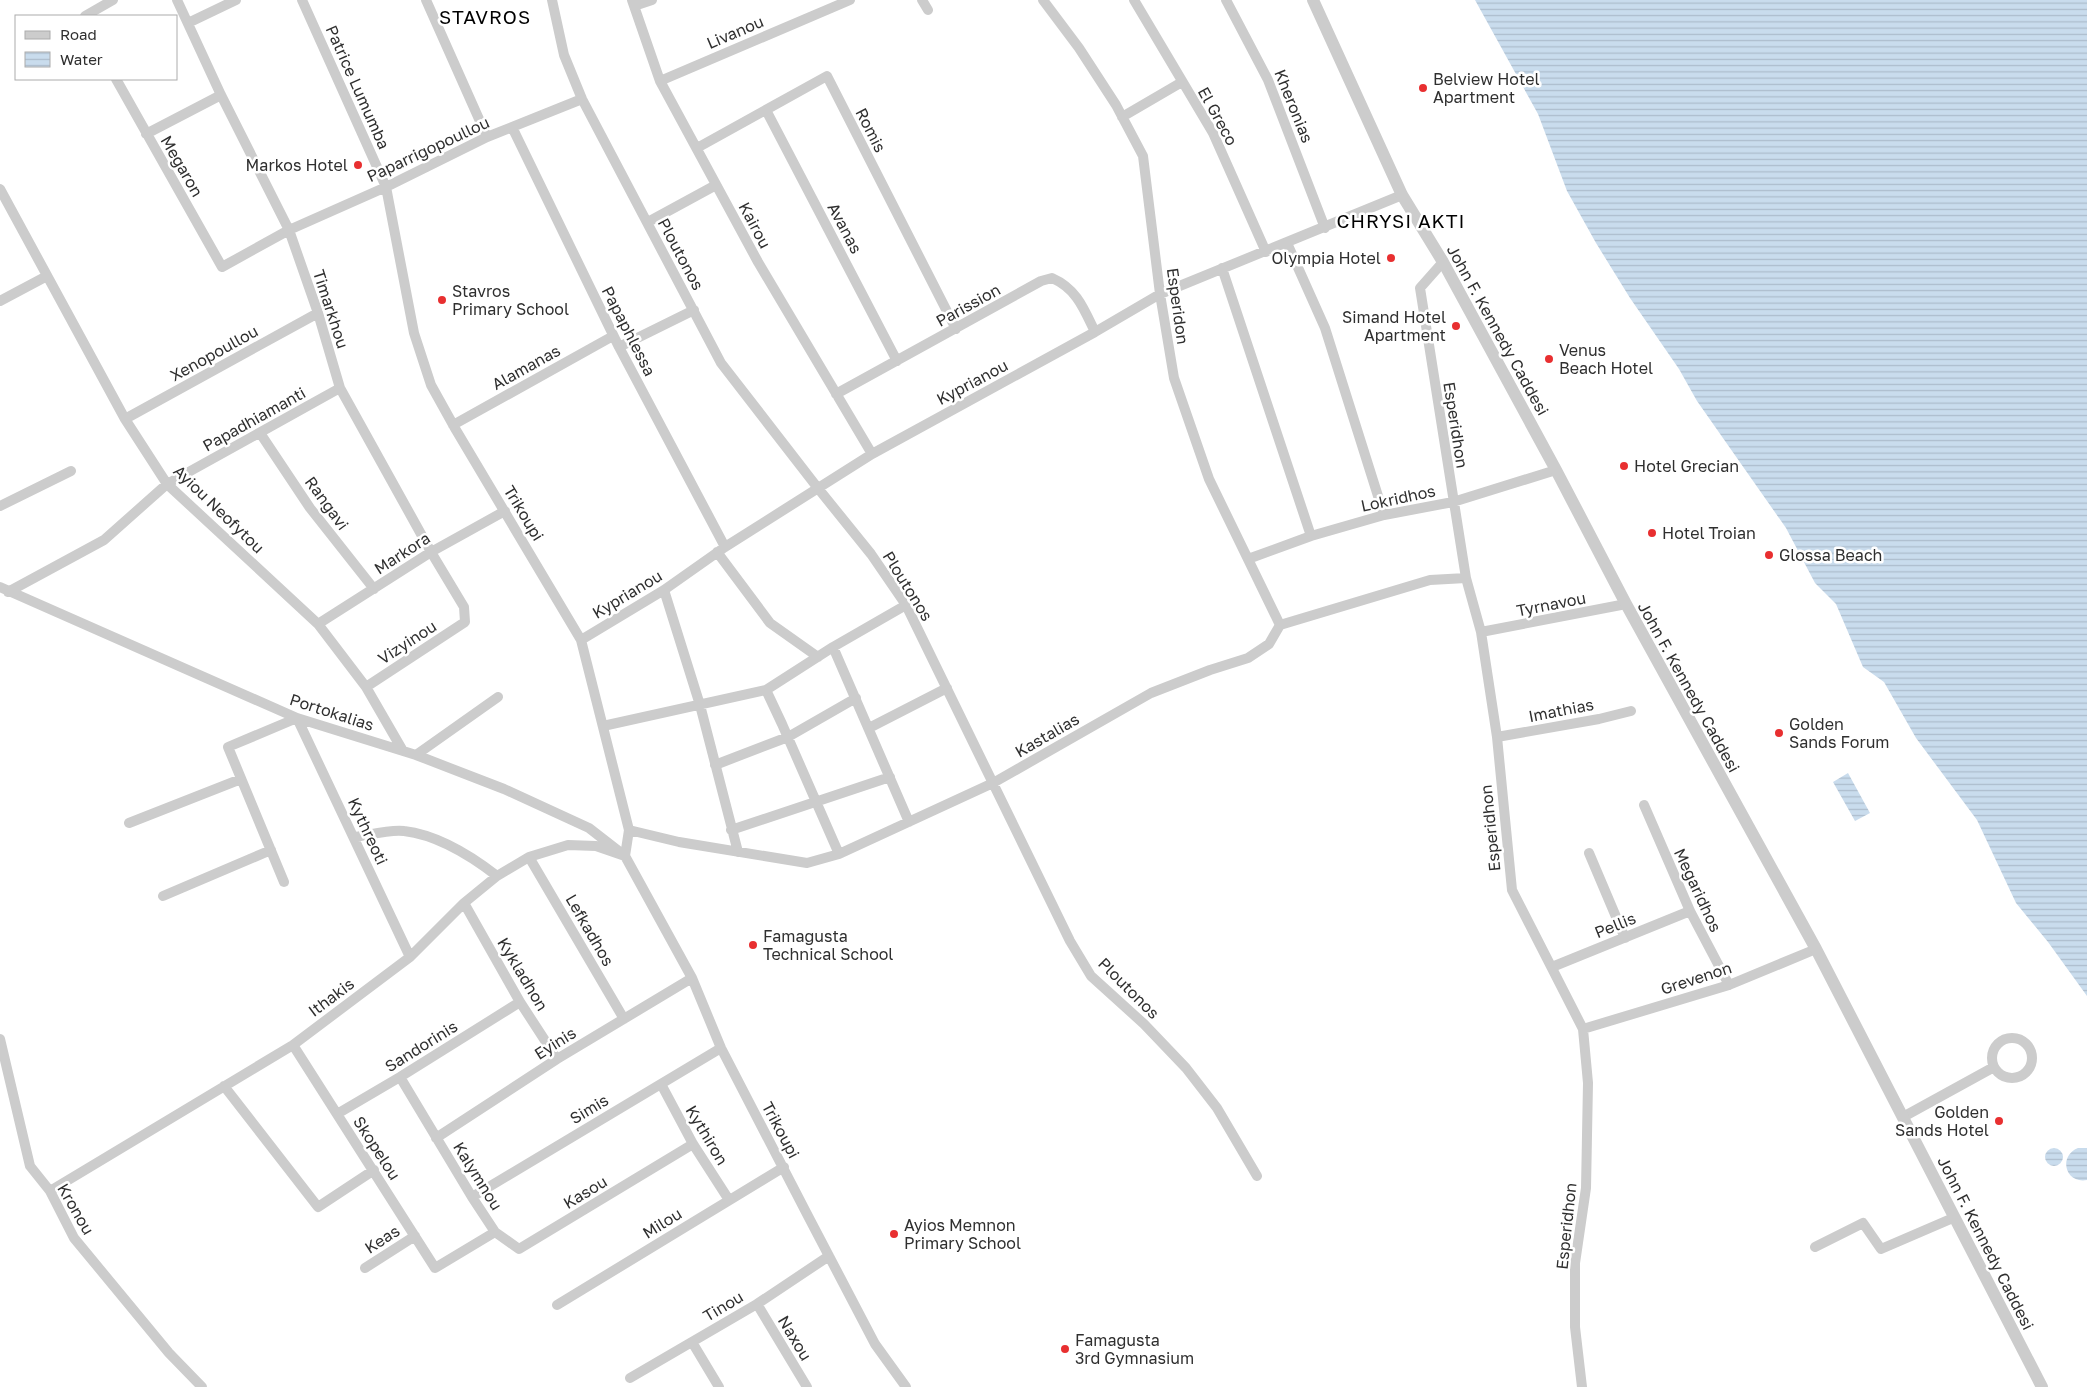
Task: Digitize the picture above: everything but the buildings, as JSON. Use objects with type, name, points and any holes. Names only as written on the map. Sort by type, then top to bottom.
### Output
[{"type":"street","points":[[87,15],[113,0]]},
{"type":"street","name":"Timarkhou","points":[[177,0],[221,95],[289,230],[318,313],[340,388],[431,552],[464,607],[465,622]]},
{"type":"street","points":[[188,23],[236,0]]},
{"type":"street","name":"Patrice Lumumba","points":[[302,0],[386,187]]},
{"type":"street","points":[[426,0],[487,137]]},
{"type":"street","name":"Ploutonos","points":[[552,0],[564,55],[582,98],[721,363],[817,488],[871,554],[906,605],[1070,941],[1091,976],[1144,1024],[1186,1068],[1217,1108],[1257,1176]]},
{"type":"street","points":[[633,3],[652,0]]},
{"type":"street","name":"Livanou","points":[[660,81],[850,0]]},
{"type":"street","points":[[922,0],[928,10]]},
{"type":"street","name":"Esperidon","points":[[1042,0],[1079,48],[1144,156],[1160,294],[1174,378],[1209,479],[1280,625]]},
{"type":"street","name":"El Greco","points":[[1134,0],[1213,133],[1266,252]]},
{"type":"street","name":"Kheronias","points":[[1226,0],[1268,80],[1325,228]]},
{"type":"street","name":"John F. Kennedy Caddesi","points":[[1313,0],[1402,195],[1443,262],[1556,470],[1626,604],[1816,949],[2042,1387]]},
{"type":"street","name":"Kairou","points":[[633,3],[660,81],[698,148],[758,262],[872,454]]},
{"type":"street","name":"Romis","points":[[698,148],[827,76],[956,329]]},
{"type":"street","name":"Megaron","points":[[117,80],[222,267]]},
{"type":"street","points":[[1122,117],[1182,82]]},
{"type":"street","points":[[146,134],[221,95]]},
{"type":"street","name":"Paparrigopoullou","points":[[222,267],[289,230],[386,187],[487,137],[582,98]]},
{"type":"street","name":"Avanas","points":[[766,110],[897,360]]},
{"type":"street","name":"Papaphlessa","points":[[512,127],[613,336],[721,550],[770,623],[818,657]]},
{"type":"street","points":[[648,222],[716,185]]},
{"type":"street","name":"Trikoupi","points":[[386,187],[414,333],[431,385],[581,640],[629,830],[625,856]]},
{"type":"street","name":"Ayiou Neofytou","points":[[0,189],[125,419],[167,484],[318,624],[366,687],[403,751]]},
{"type":"street","name":"Kyprianou","points":[[581,640],[664,590],[721,550],[872,454],[1096,332],[1160,294],[1402,195]]},
{"type":"street","points":[[1287,243],[1325,328],[1384,515]]},
{"type":"street","name":"Esperidhon","points":[[1443,262],[1420,288],[1466,578],[1481,632],[1496,737],[1512,890],[1583,1029],[1588,1083],[1586,1188],[1575,1263],[1575,1328],[1582,1387]]},
{"type":"street","points":[[1222,268],[1311,536]]},
{"type":"street","points":[[0,301],[46,276]]},
{"type":"street","name":"Parission","points":[[836,394],[1041,282],[1052,278],[1065,284],[1080,302],[1096,332]]},
{"type":"street","points":[[619,347],[694,310]]},
{"type":"street","name":"Xenopoullou","points":[[125,419],[318,313]]},
{"type":"street","name":"Alamanas","points":[[453,425],[613,336]]},
{"type":"street","name":"Papadhiamanti","points":[[4,590],[104,540],[167,484],[340,388]]},
{"type":"street","name":"Rangavi","points":[[260,433],[310,508],[374,589]]},
{"type":"street","name":"Lokridhos","points":[[1248,559],[1311,536],[1384,515],[1453,502],[1556,470]]},
{"type":"street","points":[[0,506],[71,472]]},
{"type":"street","name":"Markora","points":[[318,624],[431,552],[505,511]]},
{"type":"street","points":[[1280,625],[1430,580],[1466,578]]},
{"type":"street","name":"Portokalias","points":[[4,590],[297,718],[416,755],[504,789],[589,828],[625,856],[641,882]]},
{"type":"street","points":[[664,590],[700,705],[738,852]]},
{"type":"street","name":"Tyrnavou","points":[[1481,632],[1626,604]]},
{"type":"street","points":[[603,726],[766,690],[906,605]]},
{"type":"street","name":"Vizyinou","points":[[366,687],[465,622]]},
{"type":"street","name":"Kastalias","points":[[629,830],[738,852],[807,863],[838,854],[993,784],[1151,693],[1248,658],[1269,644],[1280,625]]},
{"type":"street","points":[[833,648],[909,822]]},
{"type":"street","points":[[869,728],[946,688]]},
{"type":"street","points":[[766,690],[838,854]]},
{"type":"street","points":[[416,755],[498,697]]},
{"type":"street","points":[[715,765],[788,737],[856,698]]},
{"type":"street","name":"Imathias","points":[[1496,737],[1600,719],[1631,711]]},
{"type":"street","points":[[284,882],[228,747],[297,718]]},
{"type":"street","name":"Kythreoti","points":[[297,718],[355,837],[410,957]]},
{"type":"street","points":[[731,830],[890,777]]},
{"type":"street","points":[[129,823],[241,780]]},
{"type":"street","name":"Megaridhos","points":[[1644,805],[1690,911],[1729,985]]},
{"type":"street","points":[[355,837],[403,830],[445,844],[474,858],[497,876]]},
{"type":"street","name":"Ithakis","points":[[50,1191],[293,1045],[410,957],[464,903],[497,876],[529,856],[568,846],[596,846],[625,856]]},
{"type":"street","points":[[163,896],[271,850]]},
{"type":"street","points":[[1589,853],[1625,938]]},
{"type":"street","name":"Lefkadhos","points":[[529,856],[624,1019]]},
{"type":"street","name":"Trikoupi","points":[[641,882],[692,978],[721,1048],[875,1344],[906,1387]]},
{"type":"street","name":"Kykladhon","points":[[464,903],[520,1002],[558,1059]]},
{"type":"street","name":"Pellis","points":[[1552,967],[1690,911]]},
{"type":"street","name":"Grevenon","points":[[1583,1029],[1729,985],[1816,949]]},
{"type":"street","name":"Eyinis","points":[[436,1138],[558,1059],[692,978]]},
{"type":"street","name":"Sandorinis","points":[[337,1114],[520,1002]]},
{"type":"street","name":"Kronou","points":[[0,1039],[30,1166],[50,1191],[74,1238],[169,1353],[202,1387]]},
{"type":"street","name":"Skopelou","points":[[293,1045],[435,1268]]},
{"type":"street","name":"Simis","points":[[472,1197],[721,1048]]},
{"type":"street","points":[[1903,1117],[1994,1066]]},
{"type":"street","name":"Kalymnou","points":[[400,1077],[495,1232],[435,1268]]},
{"type":"street","name":"Kythiron","points":[[661,1084],[693,1144],[729,1200]]},
{"type":"street","points":[[224,1086],[318,1207],[374,1170]]},
{"type":"street","name":"Kasou","points":[[495,1232],[519,1249],[693,1144]]},
{"type":"street","name":"Milou","points":[[557,1305],[784,1167]]},
{"type":"street","points":[[1815,1247],[1863,1223],[1881,1249],[1954,1218]]},
{"type":"street","name":"Keas","points":[[365,1268],[415,1236]]},
{"type":"street","name":"Tinou","points":[[630,1378],[757,1304],[829,1256]]},
{"type":"street","name":"Naxou","points":[[757,1304],[807,1387]]},
{"type":"street","points":[[692,1342],[719,1387]]},
{"type":"water","points":[[1475,0],[2087,0],[2087,996],[2048,942],[2016,903],[1977,820],[1916,738],[1884,682],[1863,667],[1836,604],[1815,583],[1786,528],[1697,401],[1679,369],[1630,298],[1596,243],[1567,191],[1538,114]]},
{"type":"water","points":[[1848,773],[1870,813],[1855,821],[1833,782]]},
{"type":"water","points":[[2050,1148],[2058,1148],[2063,1153],[2061,1164],[2050,1166],[2045,1161],[2045,1153]]},
{"type":"water","points":[[2078,1148],[2087,1148],[2087,1180],[2074,1178],[2069,1174],[2067,1168],[2068,1157]]},
{"type":"place","name":"Belview Hotel Apartment","points":[[1423,88]]},
{"type":"place","name":"Markos Hotel","points":[[358,165]]},
{"type":"place","name":"Olympia Hotel","points":[[1391,258]]},
{"type":"place","name":"Stavros Primary School","points":[[442,300]]},
{"type":"place","name":"Simand Hotel Apartment","points":[[1456,326]]},
{"type":"place","name":"Venus Beach Hotel","points":[[1549,359]]},
{"type":"place","name":"Hotel Grecian","points":[[1624,466]]},
{"type":"place","name":"Hotel Troian","points":[[1652,533]]},
{"type":"place","name":"Glossa Beach","points":[[1769,555]]},
{"type":"place","name":"Golden Sands Forum","points":[[1779,733]]},
{"type":"place","name":"Famagusta Technical School","points":[[753,945]]},
{"type":"place","name":"Golden Sands Hotel","points":[[1999,1121]]},
{"type":"place","name":"Ayios Memnon Primary School","points":[[894,1234]]},
{"type":"place","name":"Famagusta 3rd Gymnasium","points":[[1065,1349]]},
{"type":"district","name":"STAVROS","points":[[485,17]]},
{"type":"district","name":"CHRYSI AKTI","points":[[1401,221]]}]
